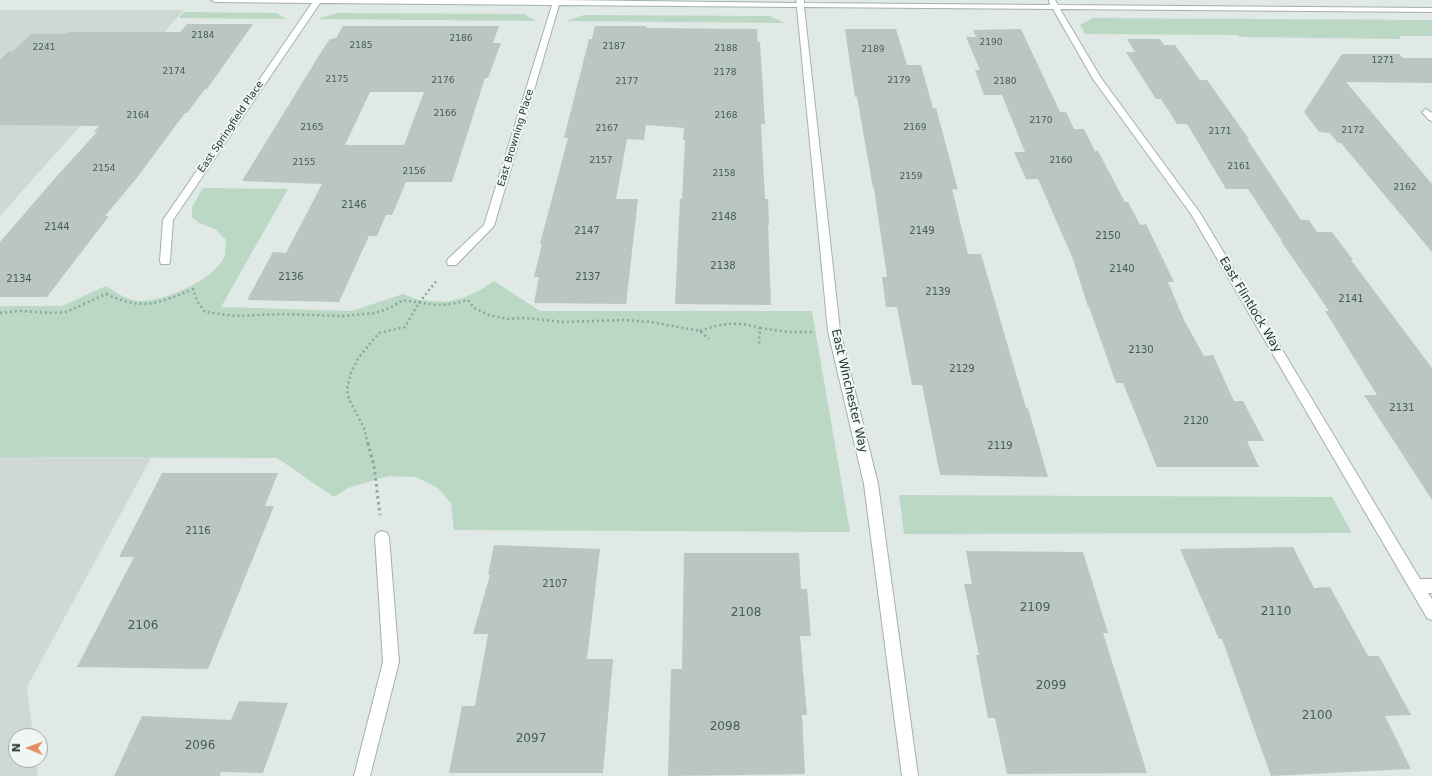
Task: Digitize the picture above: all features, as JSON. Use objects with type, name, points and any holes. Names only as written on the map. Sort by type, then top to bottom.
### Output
[{"type":"street","points":[[215,0],[1053,3],[1432,10]]},
{"type":"street","points":[[1316,0],[1325,9]]},
{"type":"street","name":"East Springfield Place","points":[[165,261],[168,220],[317,1]]},
{"type":"street","name":"East Browning Place","points":[[452,262],[490,226],[557,1]]},
{"type":"street","name":"East Winchester Way","points":[[800,2],[834,331],[871,484],[910,776]]},
{"type":"street","name":"East Flintlock Way","points":[[1053,3],[1097,79],[1195,213],[1432,613]]},
{"type":"street","points":[[362,776],[391,662],[382,537]]},
{"type":"street","points":[[1416,586],[1432,586]]},
{"type":"path","points":[[382,537],[374,466],[364,428],[349,399],[347,389],[351,372],[359,357],[380,333],[391,328],[405,327],[418,304],[452,262]]},
{"type":"path","points":[[0,313],[20,311],[51,313],[66,312],[106,294],[120,301],[140,305],[162,300],[193,289],[197,301],[205,312],[228,316],[282,314],[349,317],[379,311],[396,305],[404,300],[418,304],[448,305],[468,300],[474,308],[489,315],[508,319],[524,318],[565,322],[625,320],[651,322],[700,331],[719,324],[732,322],[789,332],[834,331]]},
{"type":"path","points":[[759,344],[760,328]]},
{"type":"path","points":[[700,331],[709,339]]},
{"type":"shaded area","points":[[0,10],[184,10],[0,216]]},
{"type":"shaded area","points":[[0,457],[151,458],[27,687],[32,728],[8,728],[8,768],[37,768],[38,776],[0,776]]},
{"type":"green space","points":[[184,12],[277,13],[286,19],[179,18]]},
{"type":"green space","points":[[337,13],[524,14],[536,21],[317,19]]},
{"type":"green space","points":[[584,15],[770,16],[785,23],[566,21]]},
{"type":"green space","points":[[1093,18],[1432,20],[1432,36],[1399,36],[1401,39],[1240,37],[1238,35],[1085,34],[1080,25]]},
{"type":"green space","points":[[203,188],[288,189],[221,307],[352,311],[403,294],[419,300],[445,302],[463,298],[482,289],[494,281],[540,311],[812,311],[850,532],[454,530],[451,503],[438,488],[416,477],[388,476],[348,488],[334,497],[277,458],[0,457],[0,306],[62,306],[106,286],[123,296],[137,301],[152,300],[164,297],[189,287],[211,273],[220,264],[225,255],[226,240],[215,229],[199,223],[192,217],[192,207]]},
{"type":"green space","points":[[899,495],[1332,497],[1352,533],[904,534]]},
{"type":"building","points":[[187,24],[253,24],[207,89],[205,89],[187,113],[185,113],[136,179],[105,216],[109,216],[47,297],[0,297],[0,242],[97,132],[94,132],[99,126],[0,125],[0,60],[9,51],[13,51],[31,34],[66,34],[69,32],[180,32]]},
{"type":"building","points":[[343,26],[499,26],[493,43],[501,43],[488,78],[485,78],[452,182],[406,182],[392,215],[386,215],[377,236],[369,236],[339,302],[247,300],[273,252],[286,253],[322,184],[242,181],[323,49],[330,39],[336,38]],"holes":[[[370,92],[424,92],[404,145],[345,145]]]},
{"type":"building","points":[[595,26],[757,29],[758,42],[760,42],[765,124],[761,124],[765,199],[768,199],[771,305],[675,304],[680,199],[682,199],[685,140],[683,140],[684,128],[646,125],[644,140],[627,139],[616,199],[638,199],[626,304],[534,303],[539,277],[534,277],[542,244],[540,244],[568,138],[564,138],[589,39],[592,39]]},
{"type":"building","points":[[845,29],[896,29],[907,65],[921,65],[933,108],[936,108],[958,190],[952,189],[968,254],[981,254],[1026,408],[1028,408],[1048,477],[940,475],[922,385],[912,385],[897,307],[886,307],[882,277],[887,277],[874,188],[857,97],[855,97]]},
{"type":"building","points":[[1021,29],[1060,112],[1066,112],[1074,129],[1084,129],[1095,151],[1098,151],[1125,202],[1128,202],[1140,225],[1146,224],[1174,282],[1168,282],[1184,320],[1204,356],[1213,355],[1234,401],[1243,401],[1264,441],[1247,441],[1259,467],[1157,467],[1123,383],[1116,383],[1088,307],[1073,259],[1038,179],[1026,179],[1014,152],[1025,152],[1002,95],[984,95],[975,70],[980,70],[966,37],[976,37],[973,30]]},
{"type":"building","points":[[1127,39],[1160,39],[1164,45],[1175,45],[1200,80],[1207,80],[1249,139],[1247,139],[1301,220],[1309,220],[1317,232],[1332,232],[1353,260],[1351,260],[1432,368],[1432,500],[1364,395],[1377,395],[1325,311],[1329,311],[1281,241],[1248,189],[1226,189],[1187,124],[1177,124],[1161,99],[1156,99],[1126,52],[1135,52]]},
{"type":"building","points":[[1342,54],[1399,54],[1403,58],[1432,58],[1432,83],[1346,82],[1432,184],[1432,252],[1341,143],[1338,143],[1330,133],[1319,132],[1304,112]]},
{"type":"building","points":[[162,473],[278,473],[265,506],[274,506],[208,669],[77,667],[134,557],[119,557]]},
{"type":"building","points":[[494,545],[600,549],[587,659],[613,659],[603,773],[449,773],[462,706],[475,706],[488,634],[473,634],[490,575],[488,575]]},
{"type":"building","points":[[1293,547],[1314,588],[1330,587],[1368,656],[1379,656],[1411,715],[1385,716],[1411,769],[1271,776],[1222,639],[1219,639],[1180,549]]},
{"type":"building","points":[[966,551],[1083,552],[1108,633],[1103,633],[1147,773],[1007,774],[995,718],[988,718],[976,655],[979,655],[964,584],[972,584]]},
{"type":"building","points":[[684,553],[799,553],[801,589],[807,589],[811,636],[800,636],[807,715],[802,715],[805,774],[668,776],[671,669],[682,669]]},
{"type":"building","points":[[239,701],[288,703],[263,773],[221,772],[220,776],[114,776],[142,716],[231,720]]}]
